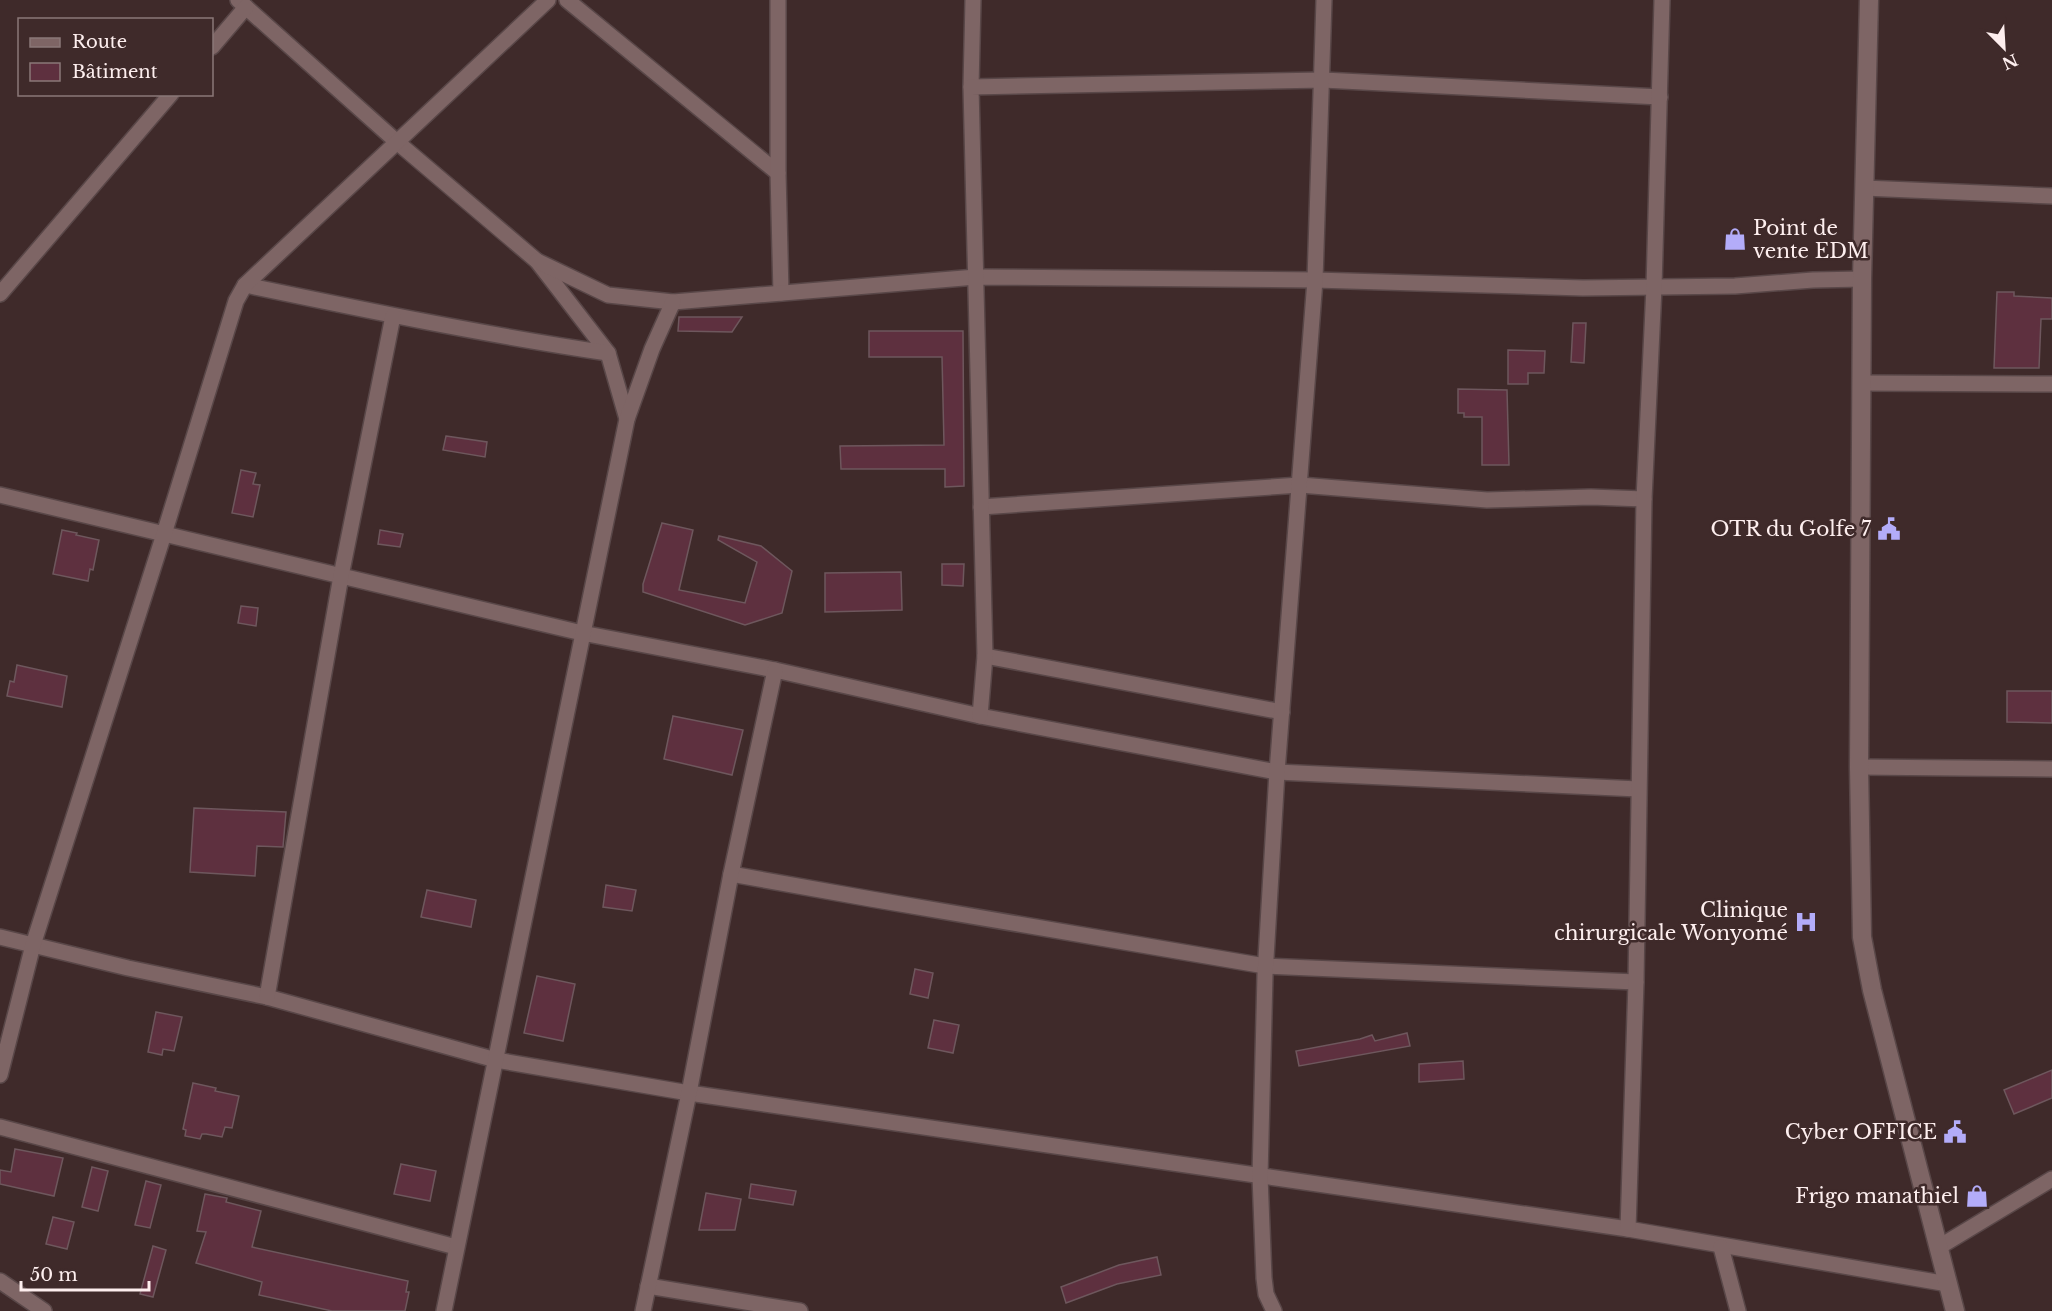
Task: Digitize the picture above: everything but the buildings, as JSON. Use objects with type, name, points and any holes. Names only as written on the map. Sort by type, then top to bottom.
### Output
[{"type":"street","points":[[0,1076],[33,945],[236,301],[245,285],[548,0]]},
{"type":"street","points":[[567,0],[778,172]]},
{"type":"street","points":[[778,0],[781,293]]},
{"type":"street","points":[[973,0],[971,87],[985,656],[980,716]]},
{"type":"street","points":[[1274,1311],[1266,1294],[1264,1278],[1260,1176],[1265,966],[1277,772],[1315,280],[1324,0]]},
{"type":"street","points":[[1628,1229],[1636,982],[1644,499],[1654,287],[1662,0]]},
{"type":"street","points":[[1869,0],[1862,279],[1859,767],[1862,937],[1872,990],[1955,1311]]},
{"type":"street","points":[[213,46],[242,3],[397,142],[537,261],[608,353],[627,419]]},
{"type":"street","points":[[971,87],[1323,80],[1660,97]]},
{"type":"street","points":[[0,294],[169,96]]},
{"type":"street","points":[[1864,188],[2052,196]]},
{"type":"street","points":[[537,261],[608,295],[674,302],[976,277],[1315,280],[1583,288],[1735,286],[1862,279]]},
{"type":"street","points":[[245,285],[393,316],[608,353]]},
{"type":"street","points":[[444,1311],[627,419],[652,349],[674,302]]},
{"type":"street","points":[[267,998],[341,576],[393,316]]},
{"type":"street","points":[[1862,383],[2052,384]]},
{"type":"street","points":[[981,507],[1300,485],[1488,500],[1591,497],[1644,499]]},
{"type":"street","points":[[0,495],[582,633],[774,670],[980,716],[1277,772],[1638,789]]},
{"type":"street","points":[[985,656],[1282,712]]},
{"type":"street","points":[[643,1311],[774,670]]},
{"type":"street","points":[[1859,767],[2052,769]]},
{"type":"street","points":[[731,873],[1265,966],[1636,982]]},
{"type":"street","points":[[0,937],[267,998],[495,1060],[689,1093],[1628,1229],[1721,1247],[1948,1284]]},
{"type":"street","points":[[0,1127],[456,1247]]},
{"type":"street","points":[[1939,1248],[2052,1179]]},
{"type":"street","points":[[1721,1247],[1738,1311]]},
{"type":"street","points":[[0,1281],[44,1311]]},
{"type":"street","points":[[648,1286],[800,1311]]},
{"type":"place","name":"Point de vente EDM","points":[[1735,239]]},
{"type":"place","name":"OTR du Golfe 7","points":[[1889,529]]},
{"type":"place","name":"Clinique chirurgicale Wonyomé","points":[[1806,922]]},
{"type":"place","name":"Cyber OFFICE","points":[[1955,1132]]},
{"type":"place","name":"Frigo manathiel","points":[[1977,1196]]}]
